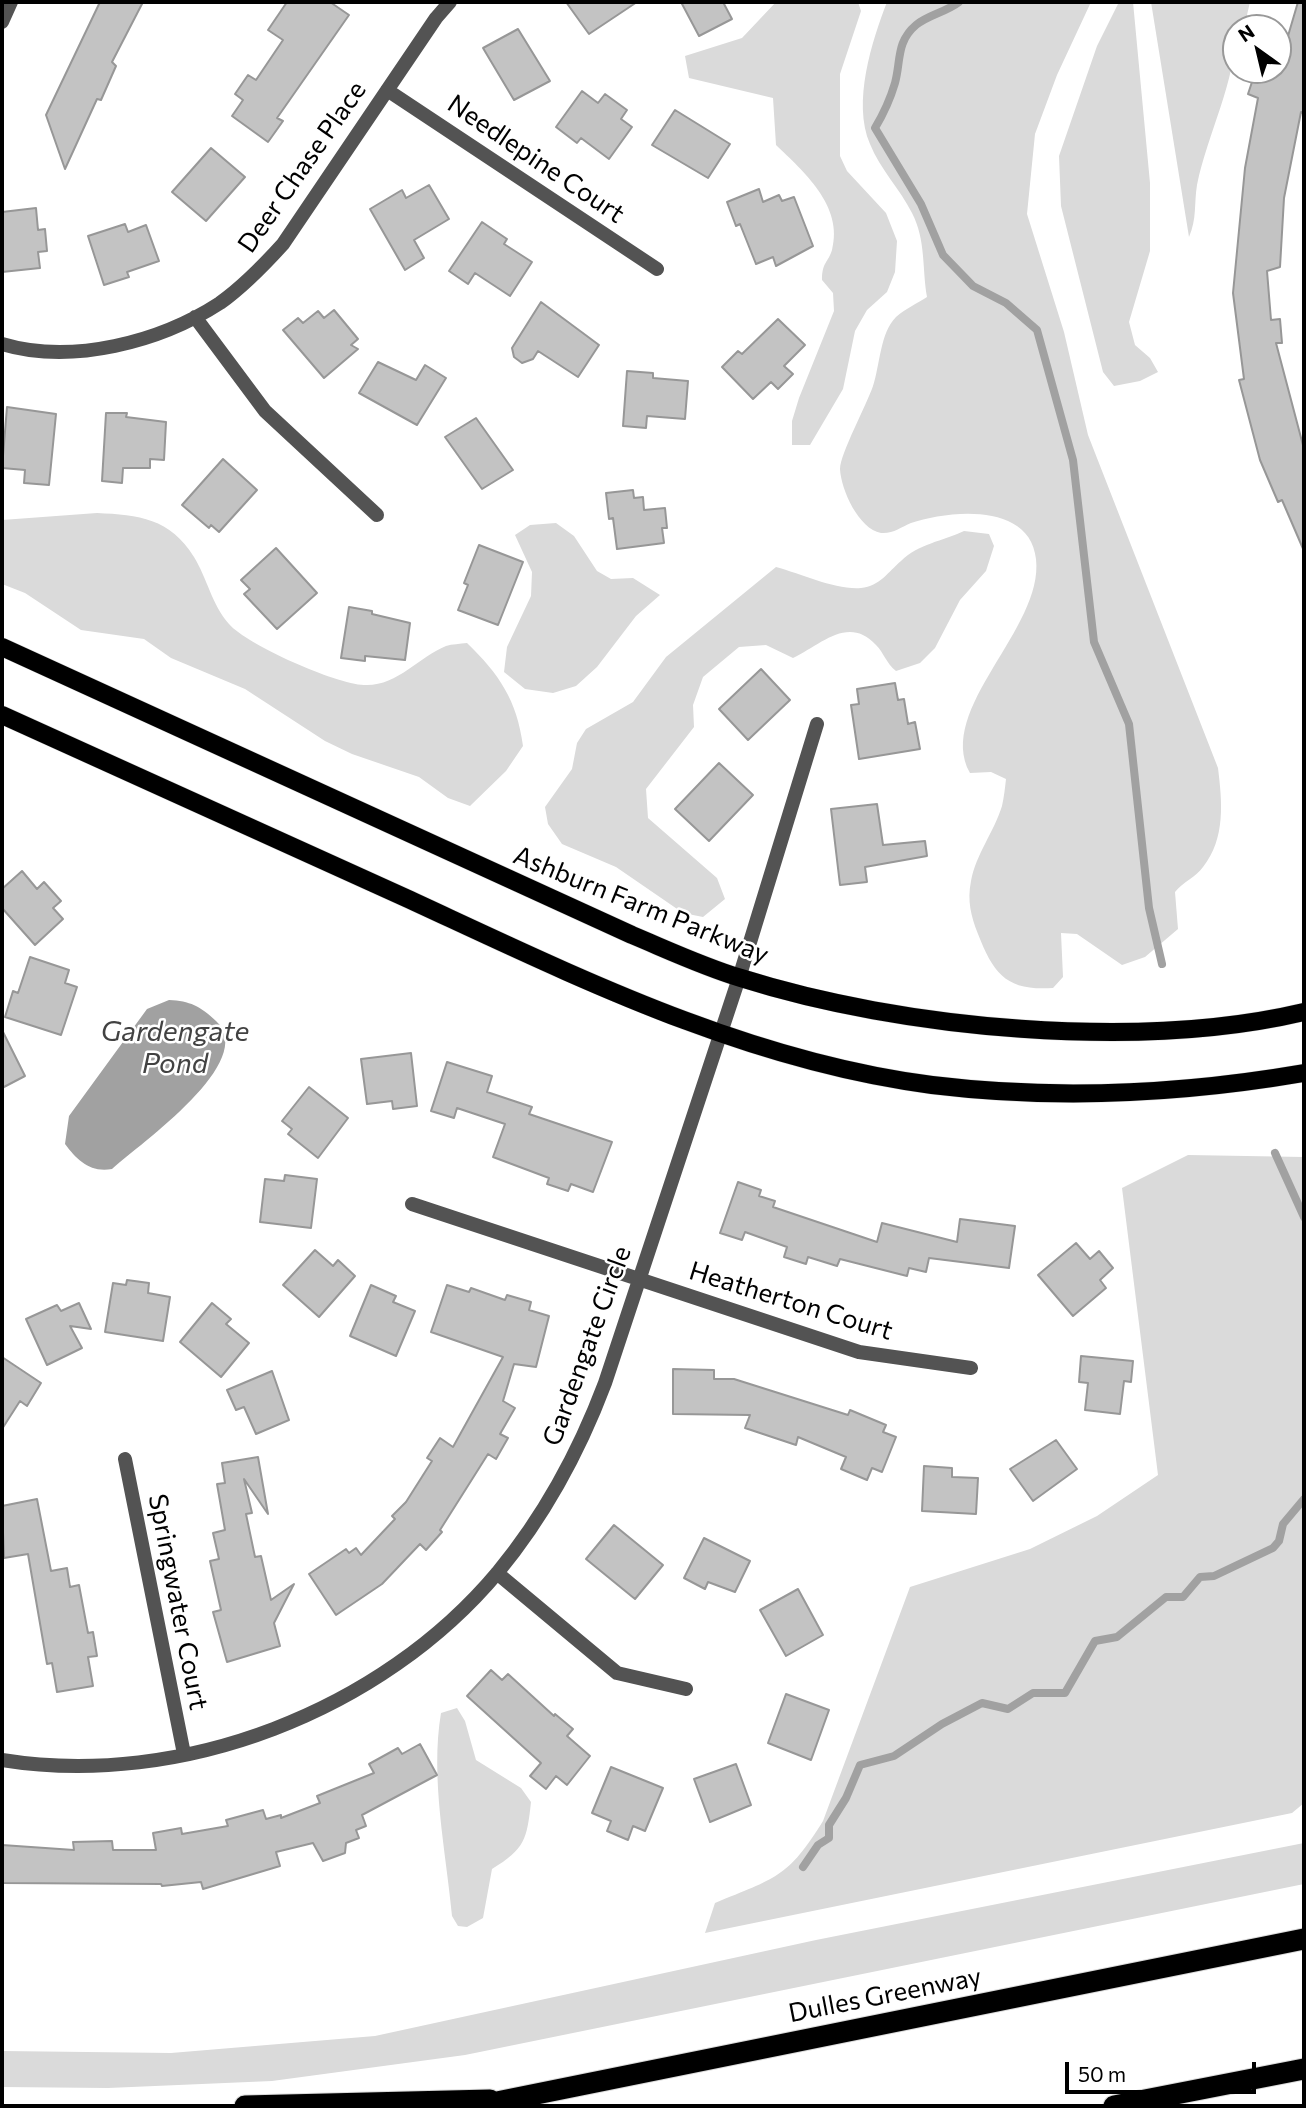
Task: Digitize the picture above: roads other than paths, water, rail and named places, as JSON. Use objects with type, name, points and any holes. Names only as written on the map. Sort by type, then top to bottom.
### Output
[{"type":"highway","name":"Dulles Greenway","points":[[477,2106],[1304,1939]]},
{"type":"highway","points":[[1114,2106],[1304,2069]]},
{"type":"highway","points":[[1139,2106],[1219,2086]]},
{"type":"highway","points":[[245,2106],[510,2100]]},
{"type":"main road","name":"Ashburn Farm Parkway","points":[[2,647],[532,891],[739,978],[853,1007],[1006,1026],[1105,1031],[1199,1027],[1304,1012]]},
{"type":"main road","points":[[2,715],[461,923],[720,1036],[816,1062],[930,1085],[1016,1092],[1100,1093],[1200,1088],[1304,1073]]},
{"type":"street","points":[[2,22],[11,2]]},
{"type":"street","name":"Deer Chase Place","points":[[2,344],[51,351],[115,346],[156,334],[195,317],[254,275],[283,244],[450,2]]},
{"type":"street","name":"Needlepine Court","points":[[387,90],[657,269]]},
{"type":"street","points":[[195,317],[265,411],[377,514]]},
{"type":"street","name":"Gardengate Circle","points":[[2,1760],[98,1764],[184,1754],[272,1729],[355,1690],[431,1637],[497,1573],[531,1530],[561,1483],[588,1428],[739,978],[817,724]]},
{"type":"street","name":"Heatherton Court","points":[[412,1204],[859,1352],[971,1368]]},
{"type":"street","name":"Springwater Court","points":[[125,1459],[184,1754]]},
{"type":"street","points":[[497,1573],[617,1673],[686,1689]]},
{"type":"water","name":"Gardengate Pond","points":[[169,1000],[194,1005],[216,1021],[225,1038],[222,1057],[210,1079],[147,1141],[112,1169],[91,1167],[79,1160],[65,1144],[69,1116],[147,1009]]},
{"type":"waterway","points":[[959,2],[916,25],[905,38],[893,89],[875,128],[921,204],[943,255],[973,286],[1006,303],[1037,330],[1073,460],[1094,642],[1129,724],[1149,908],[1162,964]]},
{"type":"waterway","points":[[1275,1153],[1304,1217]]},
{"type":"waterway","points":[[803,1867],[818,1845],[829,1838],[829,1825],[846,1798],[860,1765],[894,1756],[942,1724],[982,1703],[1008,1709],[1033,1693],[1065,1693],[1095,1641],[1117,1637],[1166,1597],[1183,1597],[1200,1577],[1214,1576],[1273,1548],[1279,1541],[1283,1524],[1304,1499]]}]
